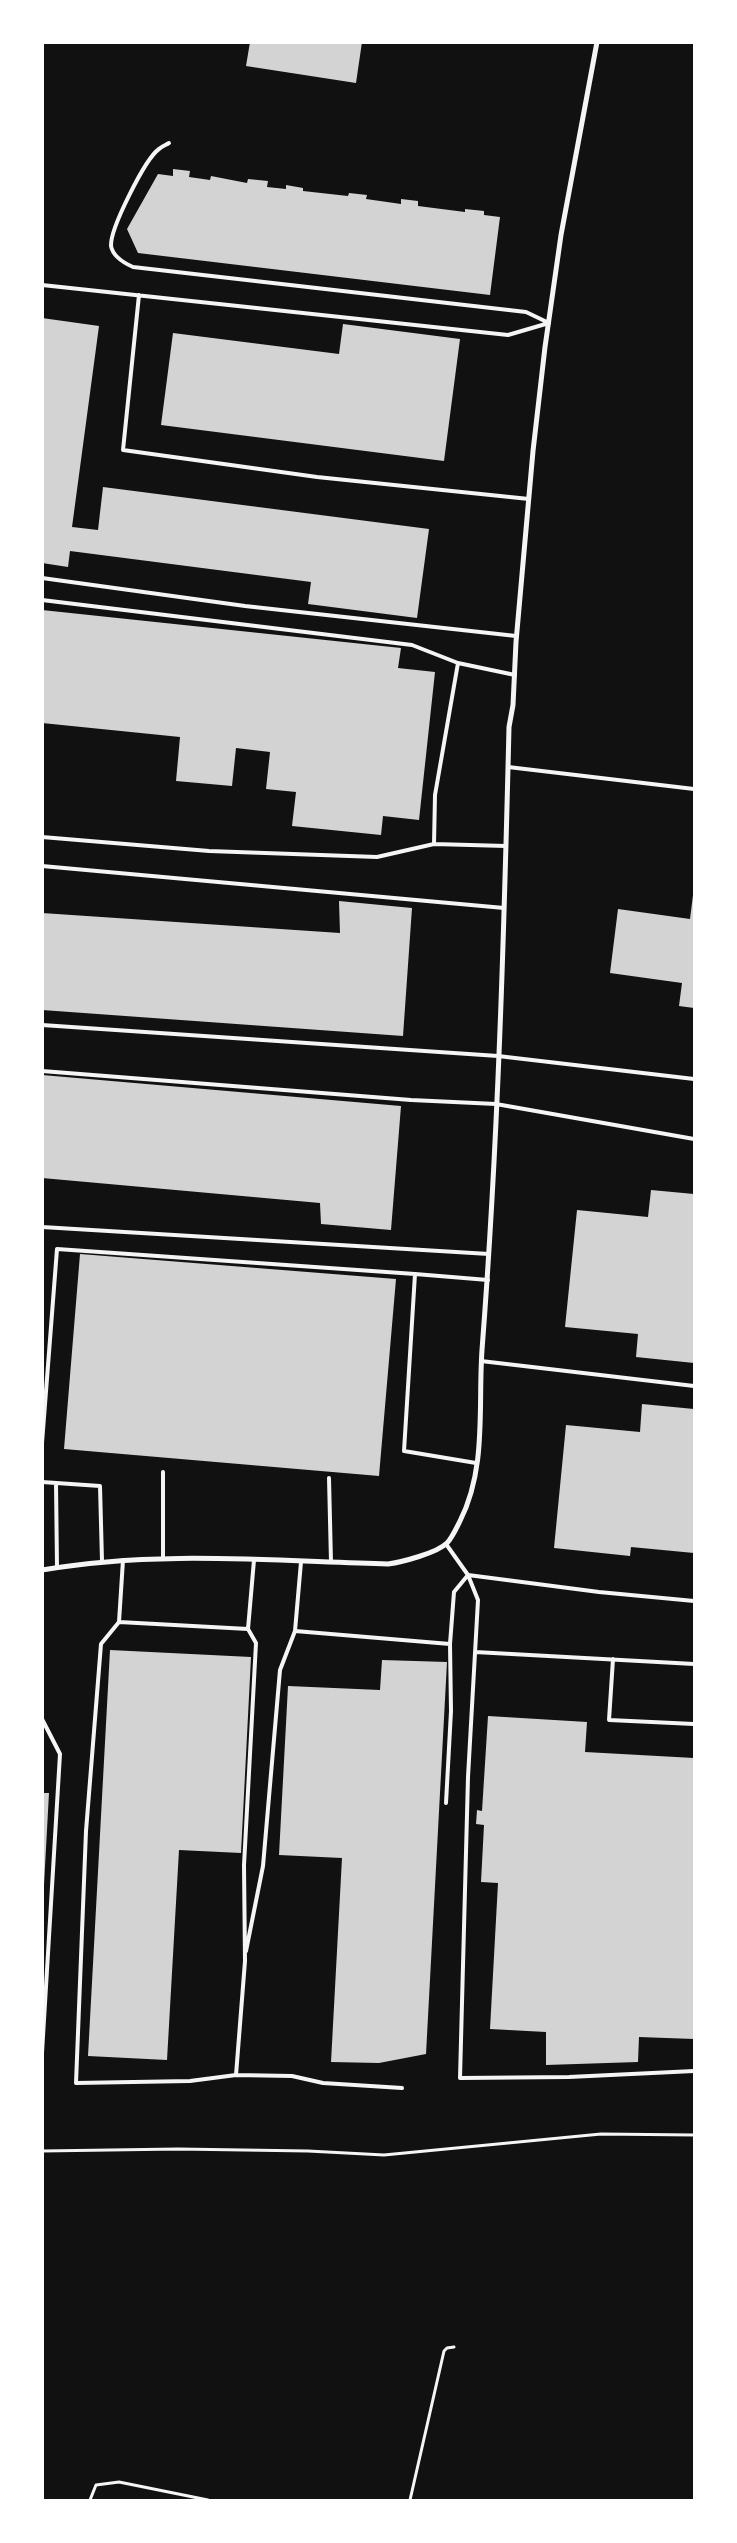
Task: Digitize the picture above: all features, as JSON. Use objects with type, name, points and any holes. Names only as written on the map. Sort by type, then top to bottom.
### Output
[{"type":"street","points":[[42,1570],[102,1561],[163,1559],[388,1564],[406,1561],[446,1544],[461,1520],[470,1495],[480,1449],[481,1361],[490,1254],[508,766],[516,636],[528,498],[561,235],[597,42]]},
{"type":"lane","points":[[169,143],[157,150],[128,198],[113,230],[111,248],[120,261],[133,266],[526,312],[549,323]]},
{"type":"lane","points":[[42,284],[508,335],[549,323]]},
{"type":"lane","points":[[139,295],[123,450],[317,477],[528,498]]},
{"type":"lane","points":[[42,578],[245,606],[516,636]]},
{"type":"lane","points":[[42,600],[412,646],[458,663],[514,675]]},
{"type":"lane","points":[[434,844],[436,795],[458,663]]},
{"type":"lane","points":[[508,766],[694,789]]},
{"type":"lane","points":[[42,837],[209,851],[376,857],[434,844],[506,846]]},
{"type":"lane","points":[[42,866],[504,908]]},
{"type":"lane","points":[[42,1025],[498,1056],[694,1079]]},
{"type":"lane","points":[[42,1071],[411,1100],[496,1104],[694,1139]]},
{"type":"lane","points":[[42,1227],[490,1254]]},
{"type":"lane","points":[[42,1443],[58,1249],[488,1280]]},
{"type":"lane","points":[[416,1274],[404,1451],[476,1463]]},
{"type":"lane","points":[[481,1361],[694,1386]]},
{"type":"lane","points":[[163,1472],[163,1559]]},
{"type":"lane","points":[[329,1478],[331,1562]]},
{"type":"lane","points":[[42,1482],[100,1486],[102,1561]]},
{"type":"lane","points":[[56,1483],[57,1567]]},
{"type":"lane","points":[[446,1544],[468,1575],[478,1600],[468,1777],[460,2078],[569,2077],[694,2070]]},
{"type":"lane","points":[[123,1560],[119,1622],[101,1644],[86,1831],[76,2083],[190,2081],[236,2074],[292,2076],[323,2083],[402,2088]]},
{"type":"lane","points":[[236,2074],[245,1961],[244,1865],[256,1643],[248,1629],[254,1560]]},
{"type":"lane","points":[[245,1961],[263,1866],[280,1670],[295,1630],[301,1562]]},
{"type":"lane","points":[[468,1575],[599,1592],[694,1601]]},
{"type":"lane","points":[[446,1803],[451,1711],[450,1644],[454,1592],[468,1575]]},
{"type":"lane","points":[[119,1622],[248,1629]]},
{"type":"lane","points":[[295,1630],[450,1644]]},
{"type":"lane","points":[[475,1652],[694,1664]]},
{"type":"lane","points":[[613,1659],[609,1720],[694,1724]]},
{"type":"lane","points":[[42,1719],[60,1754],[42,2053]]},
{"type":"path","points":[[42,2151],[178,2149],[308,2151],[384,2155],[600,2134],[694,2135]]},
{"type":"path","points":[[410,2500],[445,2349],[454,2347]]},
{"type":"path","points":[[90,2500],[96,2485],[119,2482],[208,2500]]},
{"type":"building","points":[[250,42],[362,42],[356,83],[246,66]]},
{"type":"building","points":[[173,169],[190,171],[189,177],[210,180],[211,176],[247,183],[248,179],[268,181],[267,187],[286,189],[286,185],[303,188],[303,191],[348,196],[349,193],[367,195],[366,199],[401,204],[401,199],[418,201],[418,206],[465,212],[465,209],[484,211],[484,215],[500,217],[490,295],[138,253],[127,229],[158,174],[173,176]]},
{"type":"building","points":[[42,318],[99,326],[72,527],[98,530],[103,487],[429,529],[417,618],[308,604],[311,582],[70,551],[68,567],[42,563]]},
{"type":"building","points":[[343,324],[460,339],[444,461],[161,425],[173,333],[339,354]]},
{"type":"building","points":[[42,610],[401,648],[398,668],[435,672],[419,820],[383,816],[381,835],[292,826],[296,792],[266,789],[270,752],[236,748],[232,786],[176,781],[180,737],[42,723]]},
{"type":"building","points":[[693,895],[694,1008],[679,1006],[682,983],[610,973],[618,909],[690,919]]},
{"type":"building","points":[[339,901],[412,908],[403,1036],[42,1010],[42,913],[340,933]]},
{"type":"building","points":[[42,1075],[401,1106],[391,1230],[321,1224],[320,1203],[42,1178]]},
{"type":"building","points":[[651,1190],[694,1194],[694,1363],[636,1357],[638,1334],[565,1327],[577,1210],[648,1217]]},
{"type":"building","points":[[80,1254],[396,1279],[379,1476],[64,1449]]},
{"type":"building","points":[[642,1404],[694,1409],[694,1553],[631,1547],[630,1556],[554,1548],[566,1425],[640,1432]]},
{"type":"building","points":[[110,1650],[251,1657],[241,1853],[179,1850],[167,2060],[88,2056]]},
{"type":"building","points":[[382,1660],[447,1662],[426,2054],[379,2063],[331,2062],[342,1858],[279,1855],[288,1686],[380,1690]]},
{"type":"building","points":[[488,1716],[587,1722],[585,1752],[694,1758],[694,2039],[639,2037],[638,2062],[546,2065],[546,2032],[490,2029],[498,1883],[481,1882],[484,1825],[476,1824],[477,1810],[482,1811]]},
{"type":"building","points":[[42,1793],[49,1793],[44,1885],[42,1885]]}]
